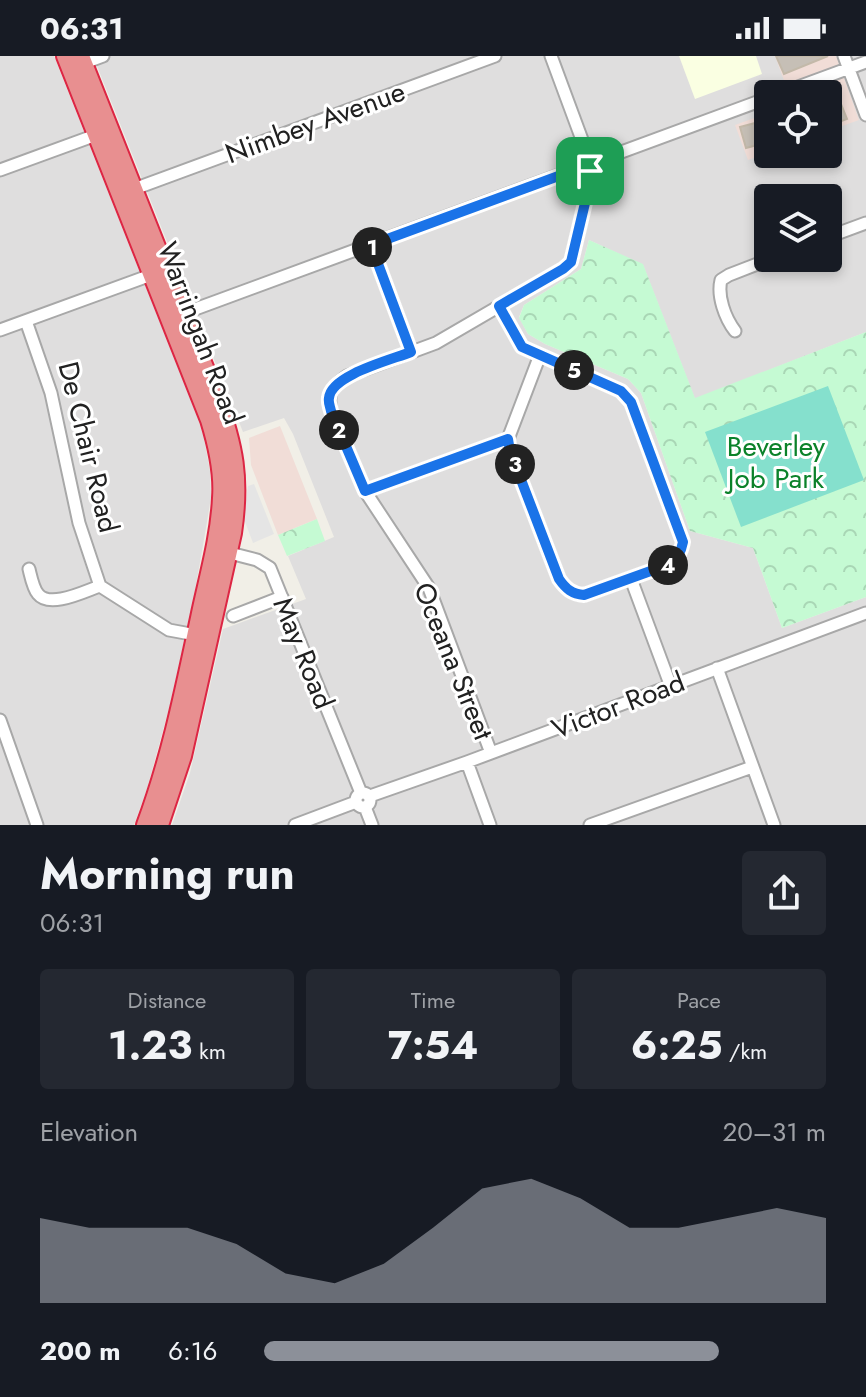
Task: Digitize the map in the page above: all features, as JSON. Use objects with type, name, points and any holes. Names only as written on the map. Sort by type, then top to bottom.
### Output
[{"type":"highway","name":"Warringah Road","points":[[75,61],[96,135],[151,275],[177,316]]},
{"type":"highway","name":"Warringah Road","points":[[75,61],[134,189],[177,316],[218,455],[221,550],[183,756],[160,825]]},
{"type":"highway","name":"Warringah Road","points":[[145,825],[160,786],[203,637]]},
{"type":"street","points":[[75,61],[103,56]]},
{"type":"street","name":"Nimbey Avenue","points":[[134,189],[495,56]]},
{"type":"street","points":[[551,56],[591,164]]},
{"type":"street","points":[[844,56],[866,115]]},
{"type":"street","points":[[816,80],[866,62]]},
{"type":"street","points":[[177,316],[754,103]]},
{"type":"street","points":[[0,170],[96,135]]},
{"type":"street","name":"Oceana Street","points":[[491,753],[429,588],[365,491],[331,411],[329,397],[335,384],[347,376],[436,343],[571,262],[590,182],[591,164]]},
{"type":"street","points":[[842,232],[866,223]]},
{"type":"street","points":[[371,245],[411,352]]},
{"type":"street","points":[[735,331],[727,320],[721,280],[754,265]]},
{"type":"street","points":[[0,330],[151,275]]},
{"type":"street","points":[[499,306],[522,347],[540,355],[621,391],[631,402],[683,542],[682,550],[670,564],[584,595],[574,594],[559,579],[508,439],[540,355]]},
{"type":"street","name":"De Chair Road","points":[[26,321],[51,393],[79,523],[100,586]]},
{"type":"street","points":[[365,491],[508,439]]},
{"type":"street","name":"May Road","points":[[221,550],[270,568],[372,825]]},
{"type":"street","points":[[29,569],[37,593],[45,600],[54,601],[100,586],[169,630],[203,637]]},
{"type":"street","points":[[631,579],[670,684]]},
{"type":"street","points":[[233,616],[282,597]]},
{"type":"street","name":"Victor Road","points":[[295,825],[866,613]]},
{"type":"street","points":[[717,668],[774,825]]},
{"type":"street","points":[[0,720],[37,825]]},
{"type":"street","name":"Oceana Street","points":[[467,762],[490,825]]},
{"type":"street","points":[[590,825],[752,767]]},
{"type":"shaded area","points":[[0,56],[54,56],[197,416],[210,471],[211,497],[193,602],[170,705],[134,825],[0,825]]},
{"type":"shaded area","points":[[93,56],[866,56],[866,332],[695,399],[643,265],[589,240],[581,269],[524,305],[519,317],[528,334],[628,379],[641,393],[690,531],[753,548],[782,628],[866,597],[866,825],[172,825],[190,773],[223,629],[306,599],[288,556],[334,537],[284,418],[243,432]]},
{"type":"shaded area","points":[[679,56],[756,56],[762,74],[695,99]]},
{"type":"shaded area","points":[[775,56],[836,56],[859,120],[842,126],[842,80],[784,80]]},
{"type":"shaded area","points":[[754,118],[754,158],[748,160],[735,125]]},
{"type":"shaded area","points":[[280,426],[317,519],[278,535],[251,465],[249,438]]},
{"type":"shaded area","points":[[254,484],[274,534],[253,543],[244,519],[248,486]]},
{"type":"green space","name":"Beverley Job Park","points":[[589,240],[643,264],[695,398],[866,332],[866,597],[782,628],[753,548],[690,531],[641,393],[628,379],[528,334],[519,318],[524,305],[581,269]]},
{"type":"green space","points":[[828,386],[864,480],[741,527],[705,432]]},
{"type":"green space","points":[[317,519],[325,541],[287,556],[278,535]]},
{"type":"building","points":[[776,56],[828,56],[784,74]]},
{"type":"building","points":[[754,123],[754,146],[746,148],[740,127]]},
{"type":"route","points":[[591,164],[590,171],[571,262],[499,306],[522,347],[621,391],[631,402],[683,542],[682,550],[670,564],[584,595],[574,594],[559,579],[508,439],[365,491],[331,411],[329,397],[335,384],[347,376],[411,352],[371,245],[591,164]]}]
